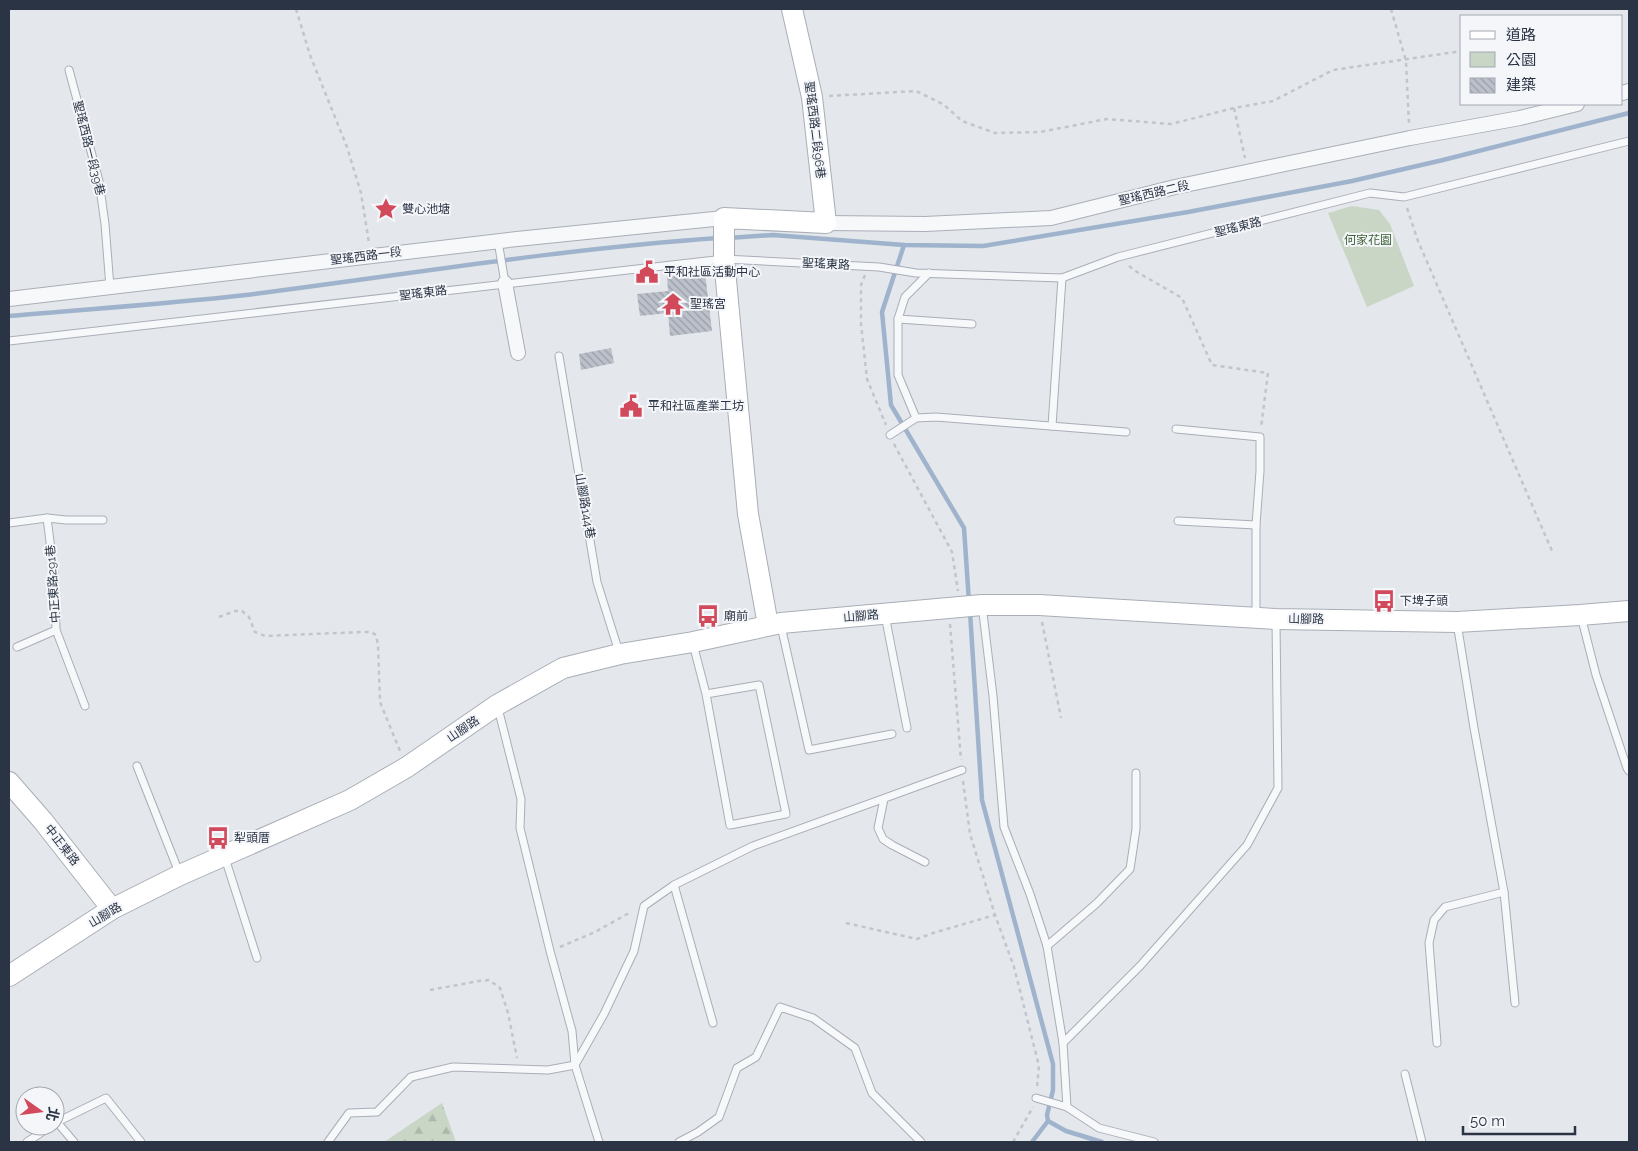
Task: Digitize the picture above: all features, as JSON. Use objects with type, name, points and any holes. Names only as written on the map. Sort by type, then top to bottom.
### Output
[{"type":"main road","name":"聖瑤西路二段96巷","points":[[792,9],[812,97],[826,222]]},
{"type":"main road","name":"聖瑤西路二段","points":[[724,218],[826,222]]},
{"type":"main road","points":[[724,218],[724,256],[748,514],[774,624]]},
{"type":"main road","name":"山腳路","points":[[9,976],[112,909],[180,875],[350,800],[407,767],[497,705],[563,668],[620,654],[693,642],[774,624],[982,605],[1039,604],[1276,619],[1457,622],[1629,611]]},
{"type":"main road","name":"中正東路","points":[[9,782],[112,909]]},
{"type":"street","name":"聖瑤西路二段","points":[[826,222],[925,224],[1051,218],[1176,187],[1410,138],[1520,118],[1573,105]]},
{"type":"street","name":"聖瑤西路一段","points":[[9,299],[371,255],[724,218]]},
{"type":"street","points":[[505,283],[518,353]]},
{"type":"lane","name":"聖瑤西路一段39巷","points":[[69,70],[99,181],[105,224],[110,288]]},
{"type":"lane","name":"聖瑤東路","points":[[9,341],[724,256],[868,267],[916,273],[1062,278],[1118,257],[1370,193],[1404,197],[1629,141]]},
{"type":"lane","points":[[498,241],[505,283]]},
{"type":"lane","points":[[916,418],[898,375],[898,319],[905,297],[929,273]]},
{"type":"lane","points":[[1052,426],[1062,278]]},
{"type":"lane","points":[[898,319],[972,324]]},
{"type":"lane","name":"山腳路144巷","points":[[559,356],[598,582],[620,654]]},
{"type":"lane","points":[[890,435],[916,418],[936,417],[1126,432]]},
{"type":"lane","points":[[1176,429],[1260,436],[1260,471],[1256,525],[1256,618]]},
{"type":"lane","points":[[9,523],[47,518],[103,520]]},
{"type":"lane","name":"中正東路291巷","points":[[47,518],[54,573],[56,630],[85,706]]},
{"type":"lane","points":[[1178,521],[1256,525]]},
{"type":"lane","points":[[982,605],[993,696],[1004,827],[1030,894],[1046,946],[1063,1043],[1067,1107]]},
{"type":"lane","points":[[885,615],[907,728]]},
{"type":"lane","points":[[1580,615],[1596,675],[1626,768],[1629,771]]},
{"type":"lane","points":[[1063,1043],[1140,966],[1247,845],[1278,788],[1276,619]]},
{"type":"lane","points":[[1457,622],[1504,892],[1515,1003]]},
{"type":"lane","points":[[774,624],[809,750],[892,734]]},
{"type":"lane","points":[[17,646],[56,630]]},
{"type":"lane","points":[[693,642],[706,694],[730,825],[786,814],[759,685],[706,694]]},
{"type":"lane","points":[[497,705],[521,798],[520,828],[572,1031],[575,1065],[599,1142]]},
{"type":"lane","points":[[137,766],[180,875]]},
{"type":"lane","points":[[328,1142],[349,1113],[377,1112],[411,1077],[453,1067],[548,1070],[575,1065],[604,1014],[634,951],[644,906],[674,885],[753,846],[962,770]]},
{"type":"lane","points":[[1046,946],[1097,904],[1130,869],[1136,829],[1136,773]]},
{"type":"lane","points":[[884,799],[878,828],[883,839],[926,862]]},
{"type":"lane","points":[[224,855],[257,958]]},
{"type":"lane","points":[[674,885],[713,1022]]},
{"type":"lane","points":[[1437,1043],[1428,943],[1434,920],[1444,907],[1504,892]]},
{"type":"lane","points":[[679,1142],[698,1132],[719,1117],[737,1068],[756,1057],[780,1007],[812,1018],[855,1048],[872,1094],[921,1142]]},
{"type":"lane","points":[[1405,1074],[1422,1142]]},
{"type":"lane","points":[[65,1118],[106,1098],[141,1142]]},
{"type":"lane","points":[[1036,1098],[1067,1107],[1099,1128],[1154,1142]]},
{"type":"path","points":[[296,9],[310,55],[347,147],[361,193],[371,255]]},
{"type":"path","points":[[1391,9],[1406,60],[1410,138]]},
{"type":"path","points":[[812,97],[916,91],[943,104],[962,121],[995,133],[1040,132],[1107,119],[1171,124],[1234,108],[1273,101],[1333,70],[1460,51]]},
{"type":"path","points":[[1234,108],[1249,172]]},
{"type":"path","points":[[1404,197],[1418,241],[1552,551]]},
{"type":"path","points":[[1118,257],[1137,272],[1182,298],[1212,365],[1268,373],[1260,436]]},
{"type":"path","points":[[868,267],[861,285],[861,324],[867,379],[890,435],[952,552],[958,591],[954,608],[962,770],[970,834],[995,915],[1014,967],[1039,1066],[1036,1098],[1012,1142]]},
{"type":"path","points":[[1039,604],[1061,718]]},
{"type":"path","points":[[219,617],[242,611],[249,617],[256,632],[266,636],[362,632],[371,632],[376,635],[380,702],[407,767]]},
{"type":"path","points":[[550,951],[595,932],[644,906]]},
{"type":"path","points":[[846,923],[917,939],[995,915]]},
{"type":"path","points":[[430,990],[489,980],[500,988],[508,1014],[519,1069]]},
{"type":"green space","name":"何家花園","points":[[1352,206],[1379,210],[1390,224],[1414,286],[1367,307],[1328,213]]},
{"type":"green space","points":[[442,1103],[456,1142],[384,1142]]},
{"type":"building","name":"聖瑤宮","points":[[705,273],[712,331],[670,336],[668,313],[640,316],[637,294],[668,291],[667,277]]},
{"type":"building","points":[[611,348],[614,363],[581,370],[579,354]]},
{"type":"waterway","points":[[728,238],[773,235],[904,245],[983,246],[1188,212],[1352,181],[1629,113]]},
{"type":"waterway","points":[[9,316],[246,295],[541,256],[718,238]]},
{"type":"waterway","points":[[904,245],[882,312],[891,405],[964,528],[969,602]]},
{"type":"waterway","points":[[970,612],[982,800],[1053,1064],[1053,1090],[1047,1115],[1048,1121],[1032,1142]]},
{"type":"waterway","points":[[1048,1121],[1066,1131],[1102,1142]]},
{"type":"place","name":"雙心池塘","points":[[386,209]]},
{"type":"place","name":"平和社區活動中心","points":[[647,272]]},
{"type":"place","name":"聖瑤宮","points":[[673,304]]},
{"type":"place","name":"平和社區產業工坊","points":[[631,406]]},
{"type":"place","name":"下埤子頭","points":[[1384,601]]},
{"type":"place","name":"廟前","points":[[708,616]]},
{"type":"place","name":"犁頭厝","points":[[218,838]]}]
